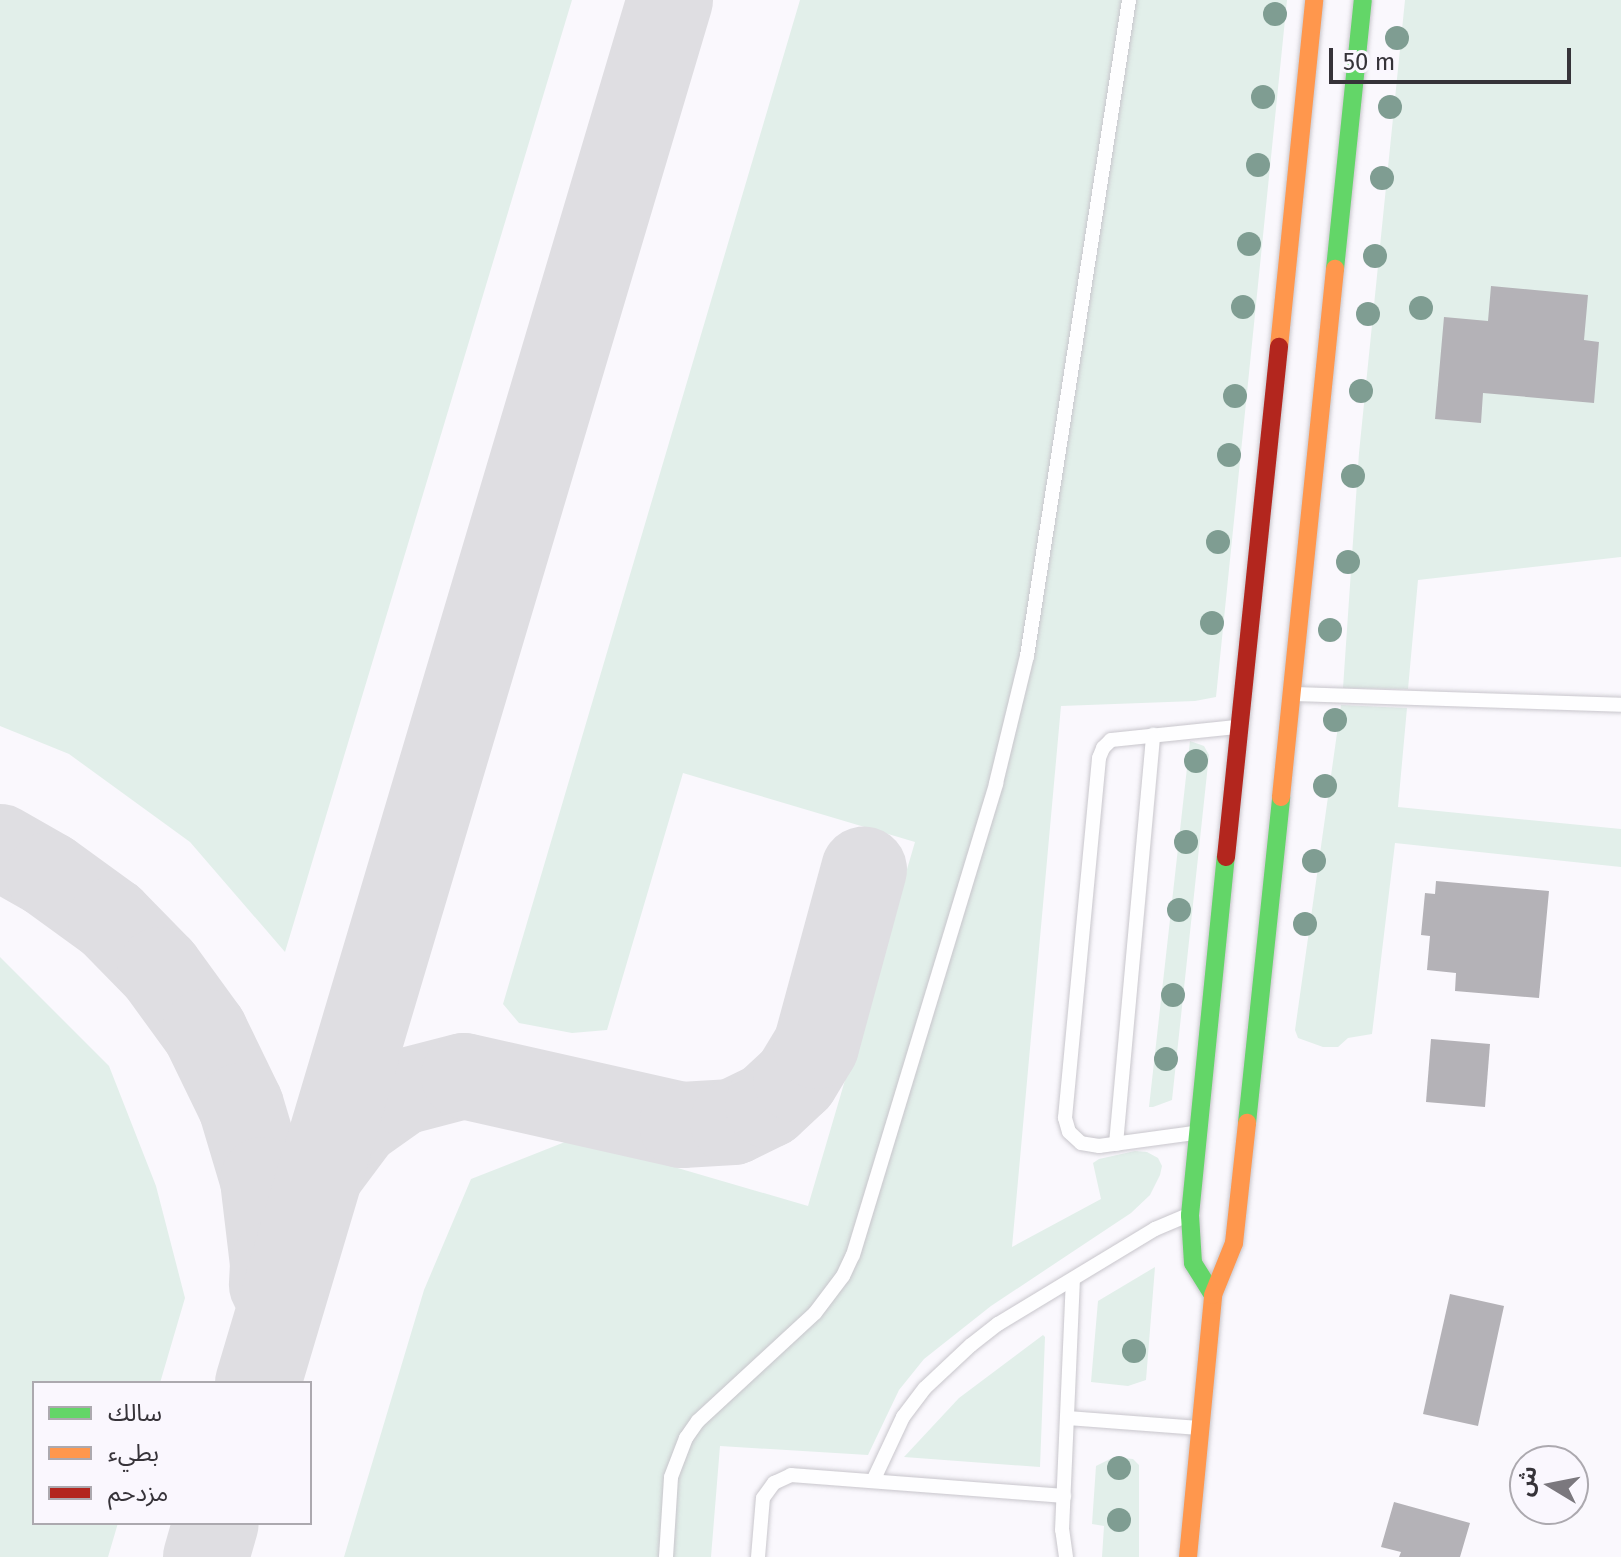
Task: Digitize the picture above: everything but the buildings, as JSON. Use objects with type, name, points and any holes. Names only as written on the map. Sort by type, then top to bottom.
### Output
[{"type":"street","points":[[1213,1295],[1193,1263],[1190,1215],[1314,0]]},
{"type":"street","points":[[1188,1557],[1213,1295],[1228,1261],[1237,1224],[1363,0]]},
{"type":"lane","points":[[666,1557],[671,1477],[686,1438],[698,1421],[815,1313],[843,1276],[853,1255],[996,783],[1027,656],[1129,0]]},
{"type":"lane","points":[[1293,694],[1621,705]]},
{"type":"lane","points":[[1198,1132],[1116,1144],[1081,1143],[1069,1132],[1066,1102],[1099,758],[1111,740],[1238,727]]},
{"type":"lane","points":[[1116,1144],[1153,735]]},
{"type":"lane","points":[[873,1481],[903,1417],[946,1367],[998,1324],[1155,1229],[1190,1215]]},
{"type":"lane","points":[[1066,1557],[1062,1530],[1073,1280]]},
{"type":"lane","points":[[1068,1418],[1199,1428]]},
{"type":"lane","points":[[758,1557],[763,1498],[774,1483],[791,1475],[1064,1496]]},
{"type":"shaded area","points":[[0,0],[572,0],[285,952],[190,842],[69,754],[0,726]]},
{"type":"shaded area","points":[[800,0],[1287,0],[1216,697],[1195,701],[1061,706],[1012,1247],[1101,1199],[1093,1163],[1099,1159],[1135,1151],[1147,1152],[1158,1158],[1162,1166],[1160,1175],[1150,1195],[1131,1213],[991,1306],[924,1359],[899,1390],[868,1455],[720,1446],[711,1557],[344,1557],[424,1290],[471,1179],[575,1138],[808,1206],[915,842],[683,773],[607,1030],[572,1033],[519,1023],[503,1004]]},
{"type":"shaded area","points":[[1405,0],[1621,0],[1621,557],[1418,580],[1408,689],[1343,688],[1359,453]]},
{"type":"shaded area","points":[[1341,705],[1407,708],[1398,807],[1621,829],[1621,867],[1395,843],[1372,1034],[1348,1038],[1338,1047],[1323,1047],[1298,1038],[1295,1030]]},
{"type":"shaded area","points":[[1190,741],[1204,746],[1209,755],[1172,1100],[1149,1107]]},
{"type":"shaded area","points":[[0,957],[109,1066],[156,1186],[185,1298],[161,1381],[32,1381],[32,1525],[117,1525],[108,1557],[0,1557]]},
{"type":"shaded area","points":[[1155,1267],[1146,1380],[1128,1386],[1091,1382],[1098,1301]]},
{"type":"shaded area","points":[[1043,1335],[1040,1467],[904,1457],[959,1398]]},
{"type":"shaded area","points":[[1114,1457],[1133,1459],[1139,1465],[1139,1557],[1102,1557],[1104,1526],[1092,1524],[1096,1466]]},
{"type":"taxiway","points":[[259,1381],[670,0]]},
{"type":"taxiway","points":[[0,847],[49,875],[111,920],[160,970],[205,1032],[241,1106],[263,1180],[273,1264],[272,1285]]},
{"type":"taxiway","points":[[323,1170],[358,1123],[402,1092],[464,1076],[682,1125],[733,1122],[768,1105],[796,1079],[816,1046],[864,869]]},
{"type":"taxiway","points":[[206,1557],[215,1525]]},
{"type":"traffic: fast","points":[[1335,269],[1363,0]]},
{"type":"traffic: fast","points":[[1247,1123],[1281,797]]},
{"type":"traffic: fast","points":[[1213,1295],[1193,1263],[1190,1215],[1226,857]]},
{"type":"traffic: slow","points":[[1279,347],[1314,0]]},
{"type":"traffic: slow","points":[[1281,797],[1335,269]]},
{"type":"traffic: slow","points":[[1188,1557],[1213,1295],[1234,1243],[1247,1123]]},
{"type":"traffic: jam","points":[[1226,857],[1279,347]]}]
